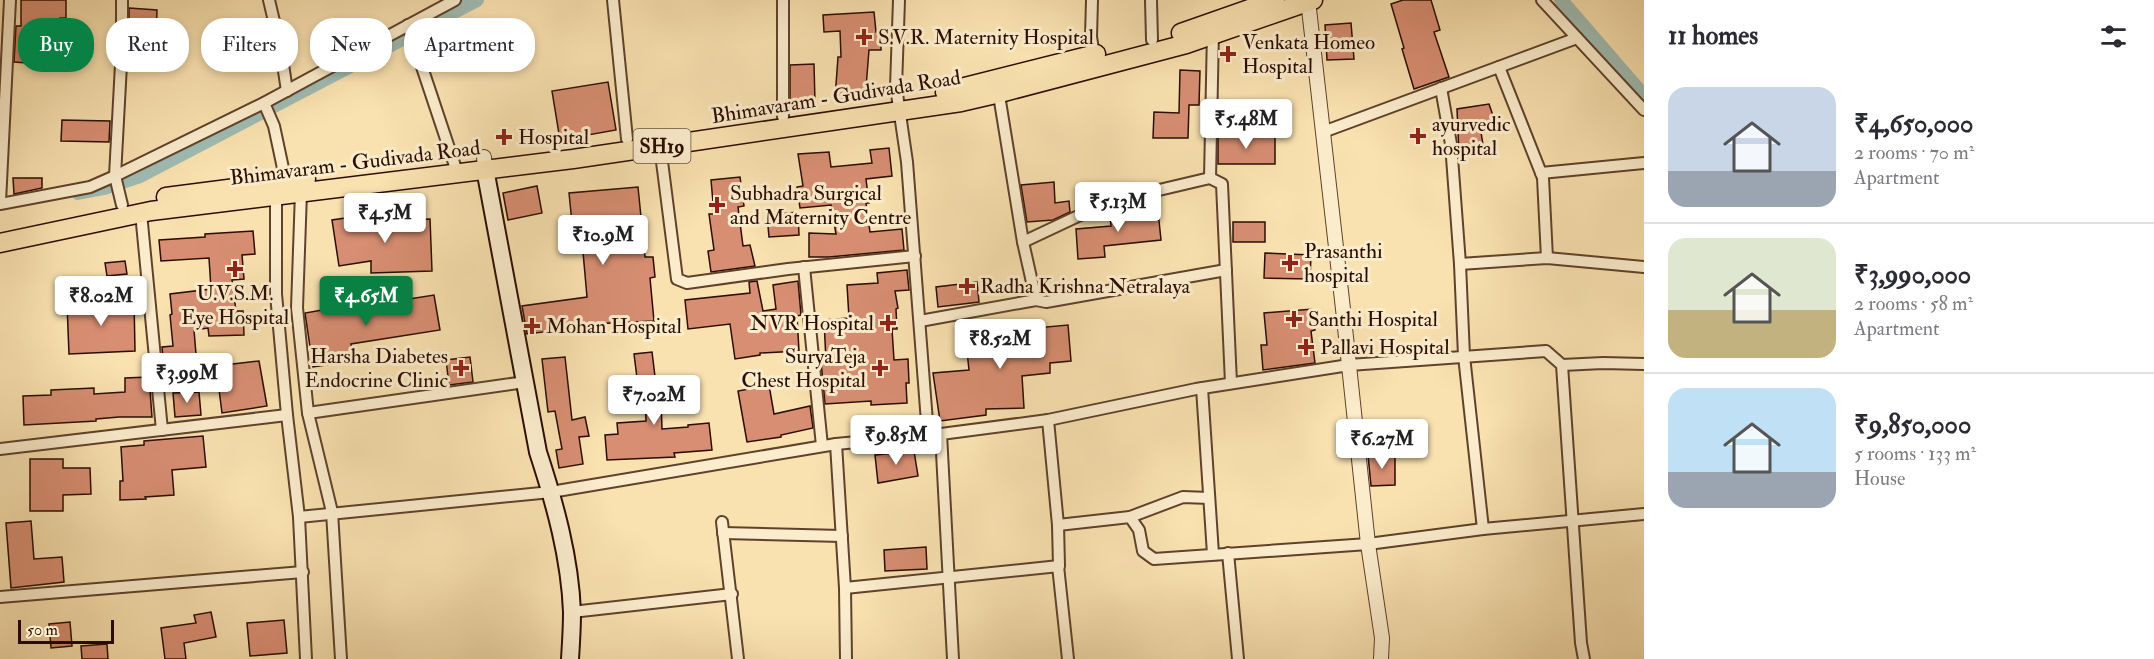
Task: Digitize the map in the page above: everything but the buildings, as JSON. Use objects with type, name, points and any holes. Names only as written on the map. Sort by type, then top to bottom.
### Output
[{"type":"main road","name":"Bhimavaram - Gudivada Road","points":[[0,243],[141,213],[285,189],[455,166],[573,159],[998,87],[1186,44],[1213,28],[1275,0]]},
{"type":"main road","name":"Bhimavaram - Gudivada Road","points":[[998,87],[1094,55],[1183,32],[1213,28],[1310,1]]},
{"type":"main road","name":"Bhimavaram - Gudivada Road","points":[[484,163],[572,147],[783,117],[898,105]]},
{"type":"main road","points":[[484,163],[538,452],[551,492],[567,564],[572,612],[570,659]]},
{"type":"main road","name":"Bhimavaram - Gudivada Road","points":[[0,231],[121,202],[285,189]]},
{"type":"street","points":[[10,0],[0,203],[90,187],[116,178],[404,28]]},
{"type":"street","points":[[121,202],[116,178],[122,0]]},
{"type":"street","points":[[269,0],[281,51],[287,91]]},
{"type":"street","points":[[418,18],[435,5],[454,0]]},
{"type":"street","points":[[613,0],[627,139]]},
{"type":"street","points":[[783,0],[783,117]]},
{"type":"street","points":[[899,0],[898,105],[907,162],[928,435]]},
{"type":"street","points":[[1092,0],[1091,37],[1094,55]]},
{"type":"street","points":[[1151,0],[1152,40]]},
{"type":"street","points":[[1542,0],[1644,110]]},
{"type":"street","points":[[1310,1],[1368,544],[1382,638],[1381,659]]},
{"type":"street","points":[[1209,178],[1213,28]]},
{"type":"street","points":[[1323,132],[1577,38]]},
{"type":"street","points":[[1499,67],[1541,173],[1547,258]]},
{"type":"street","points":[[424,72],[455,166]]},
{"type":"street","points":[[998,87],[1023,242],[1036,300]]},
{"type":"street","points":[[1441,88],[1451,144],[1464,356],[1483,529]]},
{"type":"street","points":[[264,103],[274,126],[285,189],[308,413],[332,512],[341,659]]},
{"type":"street","points":[[660,146],[677,279],[687,283],[804,267],[915,256]]},
{"type":"street","points":[[1541,173],[1644,163]]},
{"type":"street","points":[[1023,242],[1108,202],[1209,178],[1222,184],[1231,384]]},
{"type":"street","points":[[285,189],[276,294],[303,572],[306,659]]},
{"type":"street","points":[[141,213],[162,430]]},
{"type":"street","points":[[1460,264],[1547,258],[1644,267]]},
{"type":"street","points":[[804,267],[822,446]]},
{"type":"street","points":[[920,321],[1036,300],[1046,302],[1226,270]]},
{"type":"street","points":[[298,517],[551,492],[822,446],[1048,420],[1202,388],[1349,365],[1546,351],[1562,365],[1644,364]]},
{"type":"street","points":[[1562,365],[1584,659]]},
{"type":"street","points":[[308,413],[525,382]]},
{"type":"street","points":[[1202,388],[1213,554]]},
{"type":"street","points":[[0,449],[287,415]]},
{"type":"street","points":[[1048,420],[1068,659]]},
{"type":"street","points":[[940,434],[952,659]]},
{"type":"street","points":[[836,444],[845,588],[846,659]]},
{"type":"street","points":[[1058,525],[1130,517],[1183,497],[1209,498]]},
{"type":"street","points":[[1130,517],[1139,530],[1143,551],[1154,559],[1368,544],[1483,529],[1644,514]]},
{"type":"street","points":[[738,659],[723,527],[842,536]]},
{"type":"street","points":[[1228,553],[1238,659]]},
{"type":"street","points":[[845,588],[1059,566]]},
{"type":"street","points":[[0,596],[303,572]]},
{"type":"street","points":[[572,612],[732,594]]},
{"type":"waterway","points":[[78,193],[104,188],[140,176],[477,0]]},
{"type":"waterway","points":[[1561,0],[1644,96]]},
{"type":"place","name":"S.V.R. Maternity Hospital","points":[[864,37]]},
{"type":"place","name":"Venkata Homeo Hospital","points":[[1228,54]]},
{"type":"place","name":"ayurvedic hospital","points":[[1418,136]]},
{"type":"place","name":"Hospital","points":[[504,137]]},
{"type":"place","name":"Subhadra Surgical and Maternity Centre","points":[[717,205]]},
{"type":"place","name":"Prasanthi hospital","points":[[1290,263]]},
{"type":"place","name":"U.V.S.M. Eye Hospital","points":[[235,269]]},
{"type":"place","name":"Radha Krishna Netralaya","points":[[967,286]]},
{"type":"place","name":"Santhi Hospital","points":[[1294,319]]},
{"type":"place","name":"NVR Hospital","points":[[888,323]]},
{"type":"place","name":"Mohan Hospital","points":[[532,326]]},
{"type":"place","name":"Pallavi Hospital","points":[[1306,347]]},
{"type":"place","name":"Harsha Diabetes Endocrine Clinic","points":[[461,368]]},
{"type":"place","name":"SuryaTeja Chest Hospital","points":[[880,368]]}]
